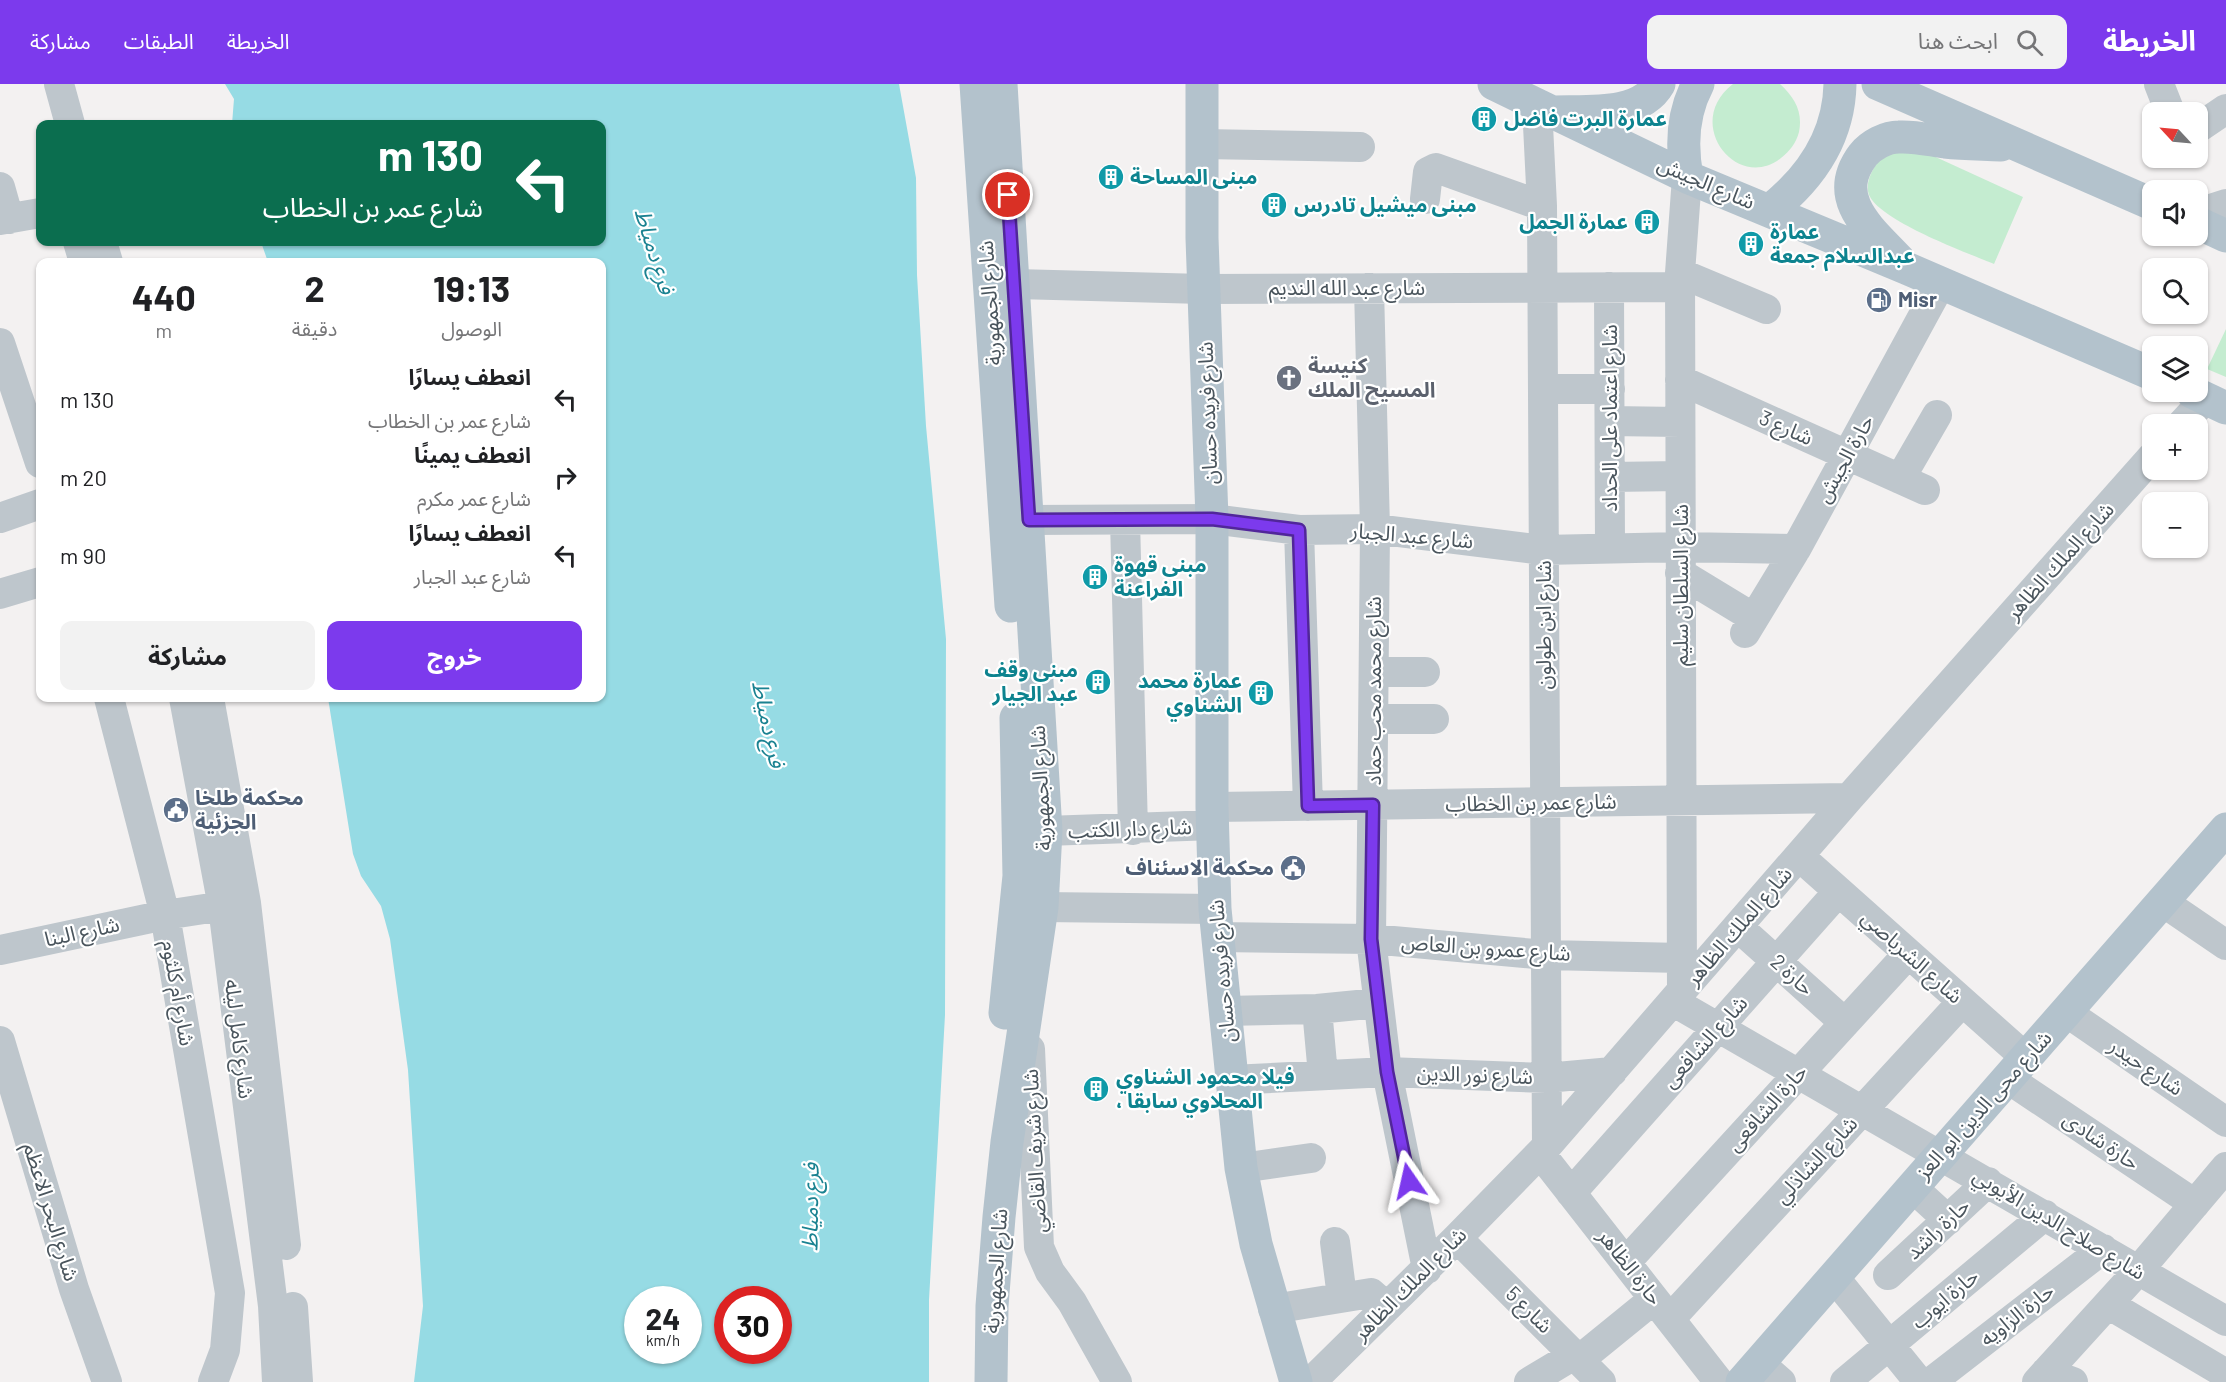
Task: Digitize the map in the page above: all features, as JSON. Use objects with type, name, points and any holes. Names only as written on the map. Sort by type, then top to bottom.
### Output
[{"type":"main road","name":"شارع الجمهورية","points":[[970,1382],[972,1305],[980,1212],[1004,1028],[1019,876],[1019,810],[1011,608],[976,84]]},
{"type":"main road","name":"شارع الجمهورية","points":[[991,1382],[992,1306],[999,1217],[1007,1142],[1042,907],[1046,831],[1001,84]]},
{"type":"main road","name":"شارع فريده حسان","points":[[1202,84],[1203,289],[1212,519],[1213,816],[1217,923],[1241,1168],[1256,1244],[1296,1382]]},
{"type":"main road","name":"شارع الجيش","points":[[1494,84],[1687,177],[2142,370]]},
{"type":"main road","points":[[1545,109],[1628,107],[1644,100],[1659,84]]},
{"type":"main road","points":[[1687,177],[1683,134],[1687,113],[1698,84]]},
{"type":"main road","points":[[1769,211],[1804,180],[1824,149],[1834,123],[1840,84]]},
{"type":"main road","points":[[1878,84],[2142,200]]},
{"type":"main road","points":[[1906,268],[1858,216],[1852,200],[1851,182],[1856,165],[1866,151],[1881,141],[1898,137],[2021,146]]},
{"type":"main road","points":[[2208,228],[2226,236]]},
{"type":"main road","name":"شارع محى الدين ابو العز","points":[[1760,1376],[1834,1277],[2226,829]]},
{"type":"street","points":[[39,84],[48,120]]},
{"type":"street","points":[[59,84],[69,120]]},
{"type":"street","points":[[2159,84],[2166,102]]},
{"type":"street","name":"شارع ابن طولون","points":[[1543,1149],[1546,1078],[1542,287],[1545,109]]},
{"type":"street","points":[[2208,121],[2226,109]]},
{"type":"street","points":[[1203,144],[1360,147]]},
{"type":"street","points":[[1425,199],[1428,172],[1436,168],[1542,206]]},
{"type":"street","name":"شارع السلطان سليم","points":[[1678,997],[1682,958],[1680,280],[1687,177]]},
{"type":"street","points":[[0,187],[4,219],[36,214]]},
{"type":"street","points":[[2208,210],[2226,204]]},
{"type":"street","points":[[1680,280],[1766,309]]},
{"type":"street","name":"شارع عبد الله النديم","points":[[1014,284],[1203,289],[1610,287],[1680,280]]},
{"type":"street","name":"حارة الجيش","points":[[1680,560],[1750,625],[1796,549],[1941,283]]},
{"type":"street","name":"شارع اعتماد على الحداد","points":[[1610,287],[1610,548]]},
{"type":"street","name":"شارع محمد محب حماد","points":[[1369,288],[1375,529],[1371,939],[1387,1072],[1426,1269]]},
{"type":"street","points":[[0,343],[31,398],[36,434]]},
{"type":"street","name":"شارع 3","points":[[1680,380],[1912,484],[1937,415]]},
{"type":"street","points":[[1543,388],[1610,389]]},
{"type":"street","points":[[2192,414],[2205,402]]},
{"type":"street","points":[[1610,421],[1680,422]]},
{"type":"street","name":"شارع الملك الظاهر","points":[[1311,1382],[1458,1239],[1543,1149],[1678,997],[1849,798],[2142,468]]},
{"type":"street","points":[[1610,477],[1680,476]]},
{"type":"street","points":[[0,518],[36,505]]},
{"type":"street","name":"شارع عبد الجبار","points":[[1029,520],[1212,519],[1299,530],[1375,529],[1544,550],[1610,548],[1680,560],[1796,549]]},
{"type":"street","points":[[1125,520],[1133,830]]},
{"type":"street","points":[[1299,530],[1308,806]]},
{"type":"street","points":[[0,594],[36,583]]},
{"type":"street","points":[[1375,672],[1425,672]]},
{"type":"street","name":"شارع أم كلثوم","points":[[110,702],[165,915],[230,1293],[225,1350],[213,1382]]},
{"type":"street","name":"شارع كامل ليله","points":[[185,702],[234,904],[273,1306],[277,1382]]},
{"type":"street","name":"شارع كامل ليله","points":[[209,702],[234,904],[293,1305],[298,1382]]},
{"type":"street","points":[[1374,719],[1434,719]]},
{"type":"street","name":"شارع عمر بن الخطاب","points":[[1213,816],[1308,806],[1849,798]]},
{"type":"street","name":"شارع دار الكتب","points":[[1046,831],[1133,830],[1213,816]]},
{"type":"street","name":"شارع الشرباصي","points":[[1799,856],[1962,1002],[2016,1068]]},
{"type":"street","name":"شارع الشافعى","points":[[1571,1193],[1838,892]]},
{"type":"street","points":[[2163,902],[2226,945]]},
{"type":"street","name":"شارع البنا","points":[[0,950],[165,915],[234,904]]},
{"type":"street","name":"شارع عمرو بن العاص","points":[[1042,907],[1546,955],[1682,958]]},
{"type":"street","name":"حارة 2","points":[[1738,927],[1845,1023]]},
{"type":"street","name":"حارة الشافعى","points":[[1626,1263],[1908,954]]},
{"type":"street","name":"شارع صلاح الدين الأيوبي","points":[[1678,997],[1718,1027],[2226,1321]]},
{"type":"street","name":"شارع الشاذلي","points":[[1529,1382],[1577,1358],[1662,1309],[1861,1111],[1962,1002]]},
{"type":"street","points":[[1225,1011],[1317,1009],[1378,1003]]},
{"type":"street","name":"شارع شريف القاضي","points":[[1028,1007],[1039,1247],[1050,1272],[1072,1302],[1117,1382]]},
{"type":"street","points":[[1317,1009],[1323,1075]]},
{"type":"street","name":"شارع حيدر","points":[[2066,1012],[2226,1122]]},
{"type":"street","name":"شارع البحر الاعظم","points":[[0,1041],[74,1289],[107,1382]]},
{"type":"street","name":"حارة شادى","points":[[2016,1068],[2195,1204]]},
{"type":"street","name":"شارع نور الدين","points":[[1231,1080],[1387,1072],[1546,1078],[1612,1072]]},
{"type":"street","name":"حارة الظاهر","points":[[1543,1149],[1571,1193],[1719,1382]]},
{"type":"street","points":[[1241,1168],[1311,1158]]},
{"type":"street","points":[[2052,1379],[2108,1304],[2226,1167]]},
{"type":"street","name":"حارة راشد","points":[[1888,1275],[1988,1182]]},
{"type":"street","points":[[1912,1187],[1948,1220]]},
{"type":"street","name":"حارة ايوب","points":[[1845,1382],[2045,1215]]},
{"type":"street","points":[[1885,1218],[1918,1248]]},
{"type":"street","name":"شارع 5","points":[[1458,1239],[1601,1382]]},
{"type":"street","points":[[1335,1242],[1342,1296]]},
{"type":"street","name":"حارة الزاويه","points":[[1931,1382],[2103,1249]]},
{"type":"street","points":[[1834,1277],[1919,1382]]},
{"type":"street","points":[[1273,1309],[1371,1293],[1387,1307]]},
{"type":"street","points":[[2108,1304],[2226,1374]]},
{"type":"green space","points":[[1733,84],[1780,84],[1794,100],[1800,118],[1799,132],[1792,146],[1781,158],[1764,166],[1748,167],[1733,160],[1721,149],[1714,134],[1713,117],[1719,100]]},
{"type":"green space","points":[[1916,148],[2023,197],[1994,264],[1922,234],[1885,212],[1873,201],[1868,191],[1869,181],[1883,153]]},
{"type":"green space","points":[[2226,329],[2226,377],[2208,369]]},
{"type":"water","name":"فرع دمياط","points":[[225,84],[899,84],[916,178],[917,275],[926,426],[946,639],[945,1015],[929,1300],[929,1382],[414,1382],[423,1306],[408,1070],[390,939],[381,906],[361,876],[353,854],[329,702],[606,702],[606,258],[267,258],[262,246],[606,246],[606,120],[232,120],[234,99]]},
{"type":"place","name":"عمارة البرت فاضل","points":[[1484,119]]},
{"type":"place","name":"مبنى المساحة","points":[[1111,177]]},
{"type":"place","name":"مبنى ميشيل تادرس","points":[[1274,205]]},
{"type":"place","name":"عمارة الجمل","points":[[1647,222]]},
{"type":"place","name":"عمارة عبدالسلام جمعة","points":[[1751,244]]},
{"type":"place","name":"Misr","points":[[1879,300]]},
{"type":"place","name":"كنيسة المسيح الملك","points":[[1289,378]]},
{"type":"place","name":"مبنى قهوة الفراعنة","points":[[1095,577]]},
{"type":"place","name":"مبنى وقف عبد الجيار","points":[[1098,682]]},
{"type":"place","name":"عمارة محمد الشناوي","points":[[1261,693]]},
{"type":"place","name":"محكمة طلخا الجزئية","points":[[176,810]]},
{"type":"place","name":"محكمة الاسئناف","points":[[1293,868]]},
{"type":"place","name":"فيلا محمود الشناوي ، المحلاوي سابقا","points":[[1096,1089]]},
{"type":"route","points":[[1008,195],[1029,520],[1212,519],[1299,530],[1308,806],[1373,805],[1371,939],[1387,1072],[1409,1181]]}]
